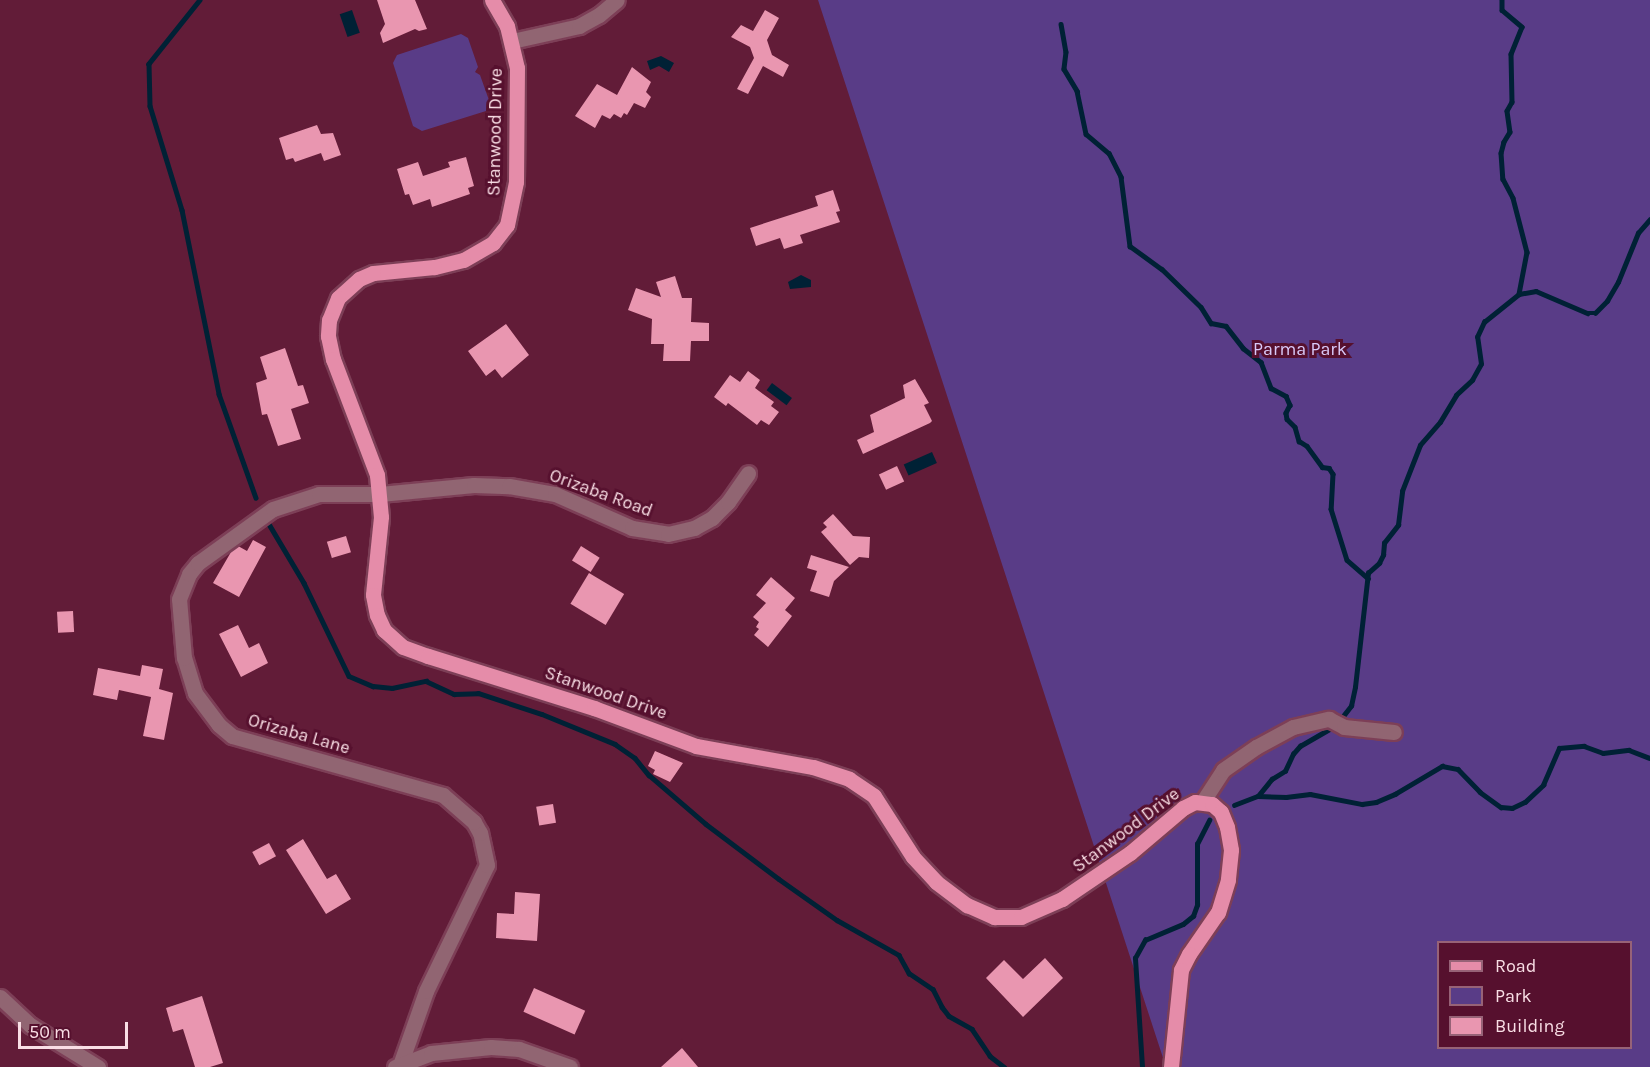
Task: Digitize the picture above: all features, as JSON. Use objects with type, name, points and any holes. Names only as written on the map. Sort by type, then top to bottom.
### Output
[{"type":"main road","name":"Stanwood Drive","points":[[492,0],[512,40],[518,81],[516,182],[511,213],[503,232],[486,248],[463,260],[365,275],[343,291],[331,312],[328,327],[330,350],[372,455],[380,494],[380,529],[373,595],[380,624],[396,642],[428,656],[594,708],[696,746],[813,767],[849,779],[873,796],[913,857],[936,882],[967,905],[984,914],[1003,918],[1021,917],[1062,899],[1130,853],[1183,808],[1203,801],[1216,806],[1224,816],[1229,836],[1230,863],[1224,897],[1218,912],[1189,954],[1179,976],[1171,1067]]},
{"type":"street","points":[[512,40],[579,26],[599,15],[617,0]]},
{"type":"street","name":"Orizaba Road","points":[[380,494],[474,485],[540,490],[571,499],[632,528],[669,534],[694,528],[712,518],[728,502],[748,473]]},
{"type":"street","name":"Orizaba Lane","points":[[380,494],[331,492],[300,499],[273,509],[198,564],[189,574],[179,599],[188,674],[206,710],[232,736],[443,795],[474,822],[480,833],[487,865],[426,991],[398,1066]]},
{"type":"street","points":[[1203,801],[1223,770],[1256,747],[1304,723],[1338,724],[1394,732]]},
{"type":"street","points":[[0,997],[30,1025],[98,1067]]},
{"type":"street","points":[[398,1066],[431,1053],[491,1047],[519,1049],[570,1067]]},
{"type":"green space","name":"Parma Park","points":[[818,0],[1650,0],[1650,1067],[1166,1067]]},
{"type":"green space","points":[[461,34],[468,38],[478,67],[475,72],[480,75],[490,103],[486,111],[422,131],[413,126],[393,63],[397,55]]},
{"type":"water","points":[[352,10],[360,33],[348,37],[340,14]]},
{"type":"water","points":[[661,56],[674,63],[669,72],[659,66],[650,70],[647,61]]},
{"type":"water","points":[[801,275],[811,280],[811,287],[790,289],[788,282]]},
{"type":"water","points":[[772,383],[792,398],[787,405],[767,390]]},
{"type":"water","points":[[932,452],[937,463],[909,476],[904,465]]},
{"type":"building","points":[[377,0],[415,0],[427,29],[419,31],[415,29],[383,43],[380,33],[385,24]]},
{"type":"building","points":[[765,10],[779,18],[767,40],[772,55],[789,65],[783,77],[763,66],[748,94],[737,89],[754,58],[750,47],[731,37],[741,25],[753,31]]},
{"type":"building","points":[[632,67],[651,82],[646,92],[651,97],[645,108],[634,103],[627,115],[624,113],[621,118],[614,114],[610,119],[602,115],[595,128],[575,116],[597,84],[617,95]]},
{"type":"building","points":[[317,125],[321,134],[333,133],[341,155],[324,161],[321,153],[295,162],[293,158],[286,160],[279,138]]},
{"type":"building","points":[[466,157],[474,186],[468,188],[470,194],[432,207],[430,199],[413,205],[409,194],[405,195],[397,169],[418,162],[423,176],[450,167],[448,162]]},
{"type":"building","points":[[833,190],[840,211],[836,212],[840,222],[800,235],[803,243],[784,249],[780,238],[756,246],[750,228],[818,206],[815,196]]},
{"type":"building","points":[[675,276],[682,298],[692,298],[691,322],[709,323],[709,341],[691,341],[690,361],[663,361],[664,344],[651,344],[652,319],[628,310],[636,288],[661,297],[656,282]]},
{"type":"building","points":[[506,324],[529,355],[502,378],[495,369],[486,376],[468,351]]},
{"type":"building","points":[[285,348],[298,386],[303,385],[309,403],[291,409],[301,439],[278,446],[267,414],[262,415],[256,383],[267,379],[260,357]]},
{"type":"building","points":[[748,371],[760,380],[755,388],[774,402],[771,406],[779,412],[769,425],[761,420],[757,425],[728,403],[726,406],[714,397],[730,375],[740,382]]},
{"type":"building","points":[[915,379],[929,403],[924,405],[932,421],[863,454],[857,440],[874,432],[870,415],[905,398],[903,385]]},
{"type":"building","points":[[897,466],[904,481],[886,490],[879,474]]},
{"type":"building","points":[[833,514],[853,536],[870,537],[869,558],[859,557],[850,565],[821,532],[827,527],[823,523]]},
{"type":"building","points":[[346,536],[351,552],[332,558],[327,542]]},
{"type":"building","points":[[253,540],[266,547],[239,597],[213,583],[231,552],[238,546],[247,551]]},
{"type":"building","points":[[581,546],[600,558],[591,572],[572,560]]},
{"type":"building","points":[[811,555],[849,567],[834,581],[829,597],[810,591],[817,571],[807,568]]},
{"type":"building","points":[[589,573],[624,594],[606,625],[570,604]]},
{"type":"building","points":[[771,577],[795,598],[785,610],[792,616],[768,647],[754,635],[759,629],[756,627],[759,622],[753,617],[766,603],[756,595]]},
{"type":"building","points":[[73,611],[74,632],[58,633],[57,612]]},
{"type":"building","points":[[238,625],[249,648],[259,643],[268,663],[241,677],[219,634]]},
{"type":"building","points":[[142,665],[163,669],[159,689],[173,693],[164,740],[143,736],[151,697],[119,690],[117,700],[93,695],[98,668],[140,676]]},
{"type":"building","points":[[655,751],[683,763],[670,782],[653,774],[655,770],[648,766]]},
{"type":"building","points":[[553,804],[556,823],[539,825],[536,807]]},
{"type":"building","points":[[303,839],[327,879],[336,874],[351,899],[326,914],[286,850]]},
{"type":"building","points":[[269,843],[276,856],[259,865],[252,852]]},
{"type":"building","points":[[515,892],[540,894],[537,941],[496,938],[497,913],[514,914]]},
{"type":"building","points":[[1045,958],[1063,978],[1023,1017],[986,978],[1004,960],[1023,979]]},
{"type":"building","points":[[534,988],[585,1011],[575,1035],[523,1012]]},
{"type":"building","points":[[202,996],[223,1063],[210,1067],[195,1067],[183,1029],[173,1032],[166,1008]]},
{"type":"building","points":[[682,1048],[698,1067],[661,1067]]},
{"type":"waterway","points":[[200,0],[149,64],[150,106],[182,210],[219,394],[256,498]]},
{"type":"waterway","points":[[1502,0],[1502,10],[1522,27],[1511,54],[1512,102],[1507,111],[1510,132],[1501,153],[1503,179],[1513,198],[1527,252],[1519,294]]},
{"type":"waterway","points":[[1061,24],[1066,52],[1064,69],[1077,91],[1086,134],[1109,153],[1121,177],[1130,246],[1162,269],[1201,307],[1211,323],[1226,326],[1243,348],[1261,362],[1271,388],[1286,396],[1290,405],[1286,413],[1287,419],[1295,427],[1299,441],[1307,446],[1322,467],[1329,468],[1333,474],[1331,509],[1347,560],[1368,578]]},
{"type":"waterway","points":[[1340,720],[1351,706],[1355,687],[1368,573],[1379,563],[1383,555],[1384,543],[1398,525],[1402,491],[1420,445],[1440,422],[1456,395],[1472,380],[1481,364],[1477,337],[1484,322],[1519,294],[1536,291],[1587,313],[1595,313],[1607,301],[1618,282],[1638,233],[1650,219]]},
{"type":"waterway","points":[[269,524],[304,583],[349,676],[373,686],[392,688],[426,681],[454,694],[478,693],[542,714],[615,744],[635,758],[649,775],[706,824],[779,879],[837,920],[899,955],[909,973],[933,989],[949,1016],[972,1029],[990,1056],[1004,1067]]},
{"type":"waterway","points":[[1234,805],[1258,796],[1272,779],[1285,771],[1293,754],[1300,746],[1334,726]]},
{"type":"waterway","points":[[1258,796],[1286,797],[1310,794],[1362,804],[1376,802],[1395,794],[1442,766],[1458,769],[1480,792],[1501,807],[1512,808],[1525,802],[1543,785],[1559,748],[1584,746],[1603,753],[1629,750],[1650,758]]},
{"type":"waterway","points":[[1142,1067],[1135,958],[1145,940],[1183,924],[1193,916],[1197,905],[1197,844],[1209,820]]}]
